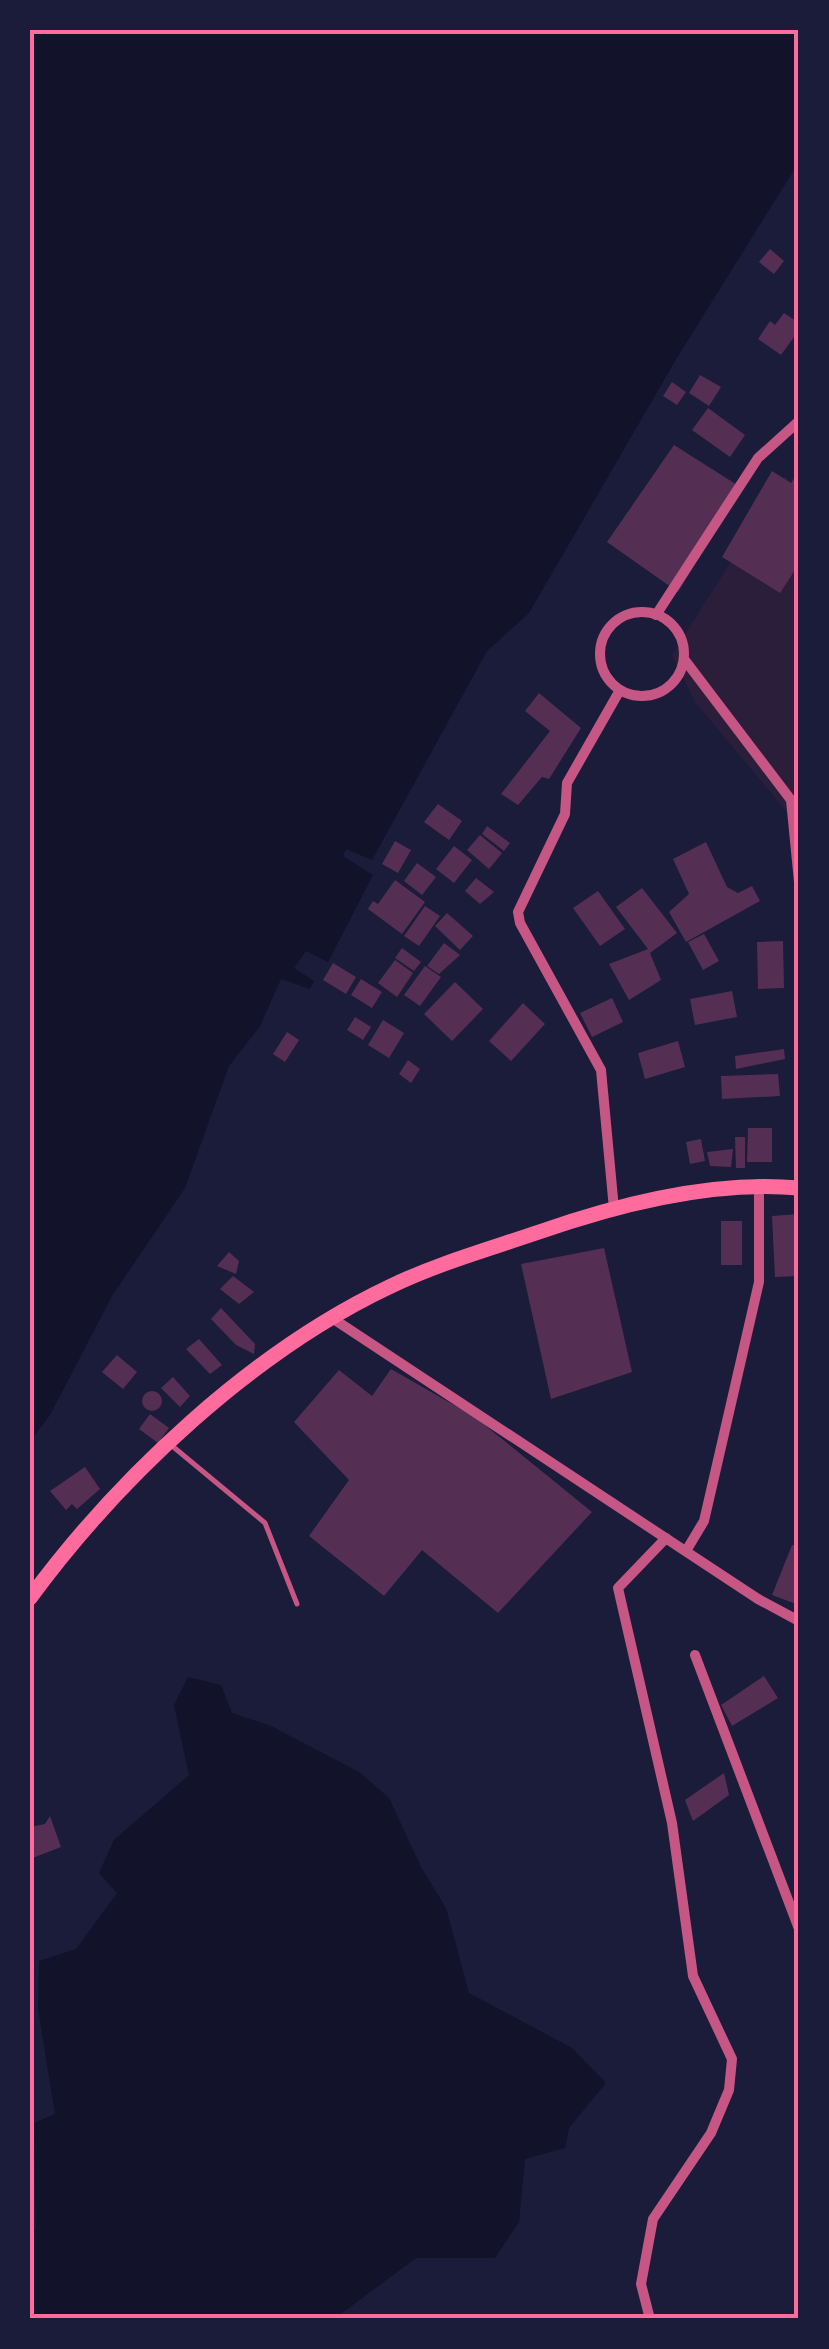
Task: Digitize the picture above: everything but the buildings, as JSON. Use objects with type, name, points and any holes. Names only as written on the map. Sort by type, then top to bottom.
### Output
[{"type":"main road","points":[[30,1598],[128,1482],[169,1443],[267,1363],[332,1318],[390,1286],[614,1209],[759,1184],[799,1188]]},
{"type":"street","points":[[656,615],[758,458],[799,422]]},
{"type":"street","points":[[684,660],[672,684],[660,692],[633,696],[620,690],[602,670],[601,643],[617,620],[643,612],[656,615],[678,632],[684,660],[791,800],[799,882]]},
{"type":"street","points":[[614,1209],[600,1070],[520,923],[518,912],[565,814],[567,782],[620,690]]},
{"type":"street","points":[[686,1551],[704,1522],[759,1282],[759,1184]]},
{"type":"street","points":[[332,1318],[799,1621]]},
{"type":"street","points":[[650,2319],[641,2284],[653,2218],[711,2133],[728,2090],[732,2059],[693,1976],[672,1823],[618,1588],[666,1538]]},
{"type":"street","points":[[695,1655],[799,1929]]},
{"type":"lane","points":[[169,1443],[265,1523],[297,1604]]},
{"type":"shaded area","points":[[30,30],[799,30],[799,162],[678,356],[529,613],[487,651],[372,860],[346,849],[343,856],[373,875],[328,962],[306,951],[294,968],[314,981],[310,989],[281,979],[260,1026],[229,1066],[185,1188],[112,1296],[50,1415],[30,1442]]},
{"type":"shaded area","points":[[785,476],[799,491],[799,838],[796,823],[695,702],[672,655]]},
{"type":"shaded area","points":[[188,1677],[221,1685],[232,1713],[271,1726],[359,1772],[389,1798],[421,1867],[446,1908],[469,1993],[572,2048],[606,2083],[569,2128],[565,2148],[525,2159],[519,2222],[495,2258],[416,2258],[334,2319],[38,2319],[30,2306],[30,2238],[36,2229],[34,2123],[55,2114],[38,2009],[39,1961],[76,1949],[117,1893],[99,1873],[114,1840],[189,1775],[174,1705]]}]
